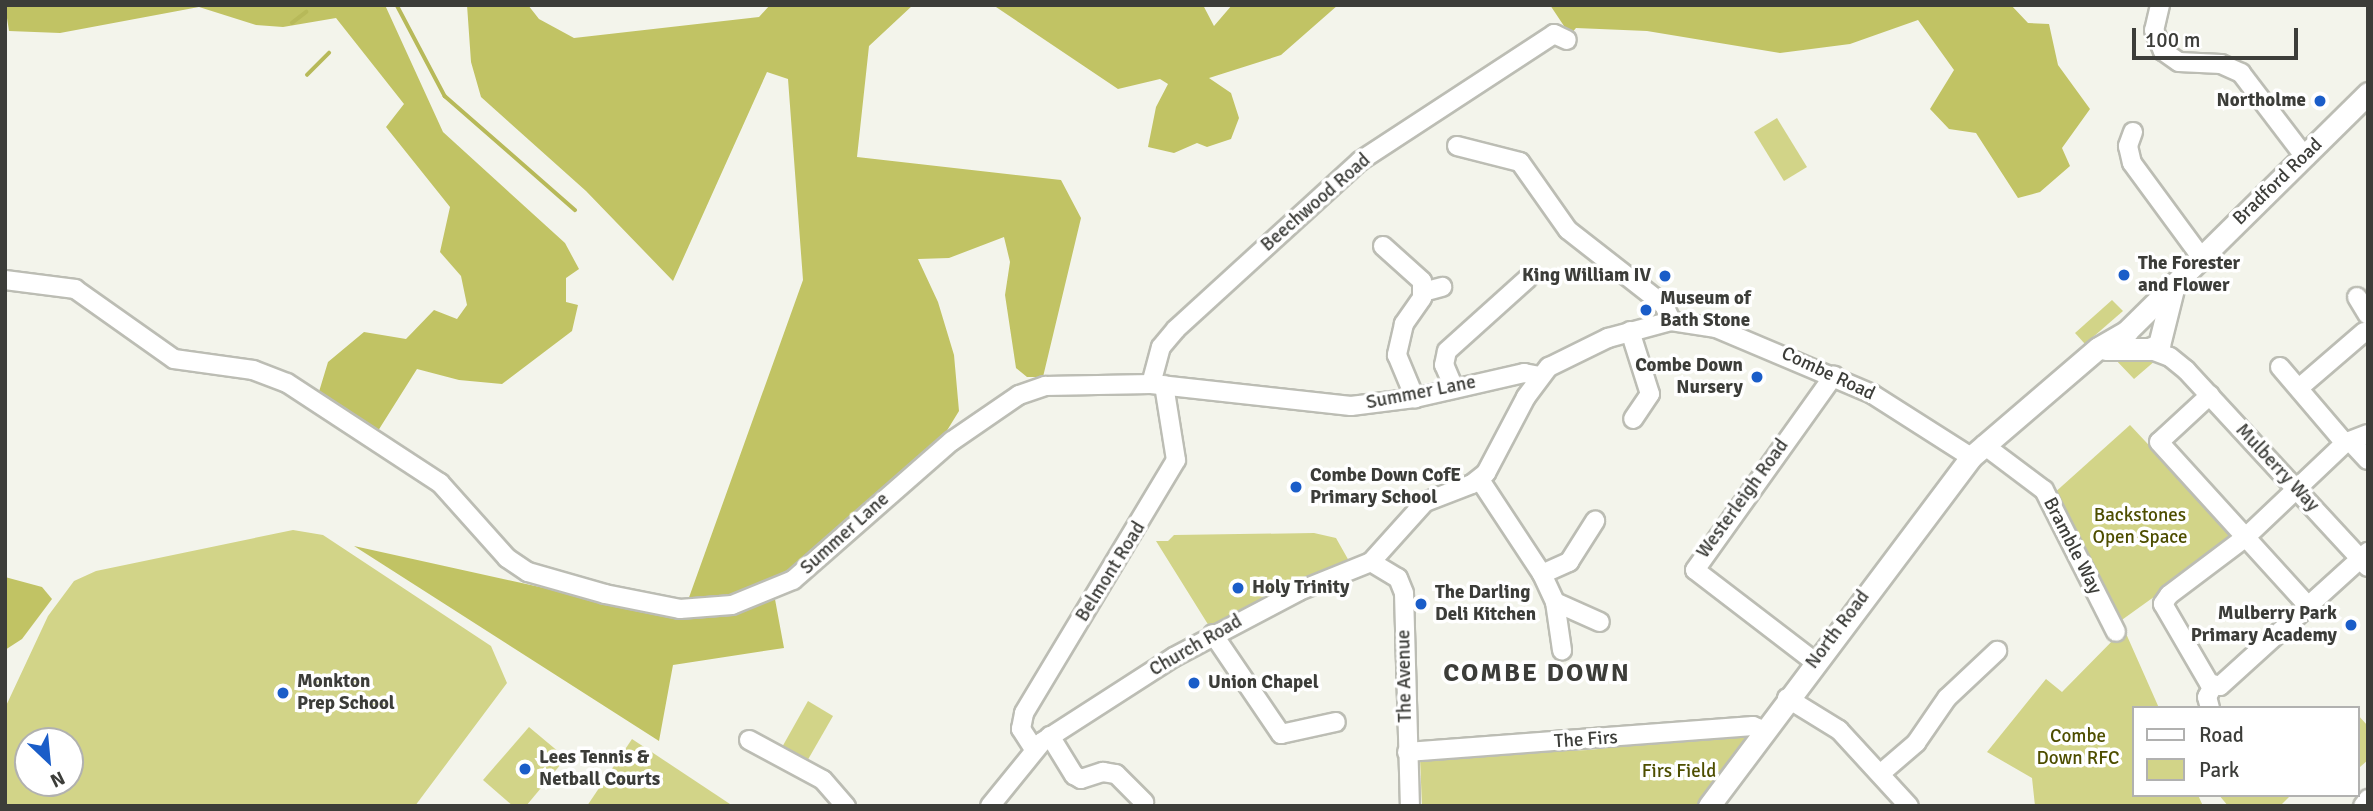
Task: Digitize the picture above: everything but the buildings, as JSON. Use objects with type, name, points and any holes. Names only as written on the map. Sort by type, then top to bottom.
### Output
[{"type":"main road","name":"Bradford Road","points":[[1978,451],[2085,358],[2121,336],[2368,93]]},
{"type":"main road","name":"Bradford Road","points":[[2085,358],[2105,349],[2159,345],[2169,296],[2194,264]]},
{"type":"main road","points":[[2143,348],[2130,337],[2135,320],[2153,316],[2164,329]]},
{"type":"main road","name":"North Road","points":[[1709,806],[1787,698],[1978,451]]},
{"type":"street","points":[[2160,5],[2154,30],[2163,51],[2179,62],[2221,64],[2241,73],[2305,157]]},
{"type":"street","name":"Beechwood Road","points":[[1157,384],[1161,347],[1176,329],[1360,161],[1559,32]]},
{"type":"street","points":[[2133,132],[2128,146],[2132,163],[2194,264]]},
{"type":"street","points":[[1371,562],[1424,502],[1480,480],[1540,376],[1572,352],[1630,331],[1671,321],[1664,305],[1568,230],[1542,199],[1531,173],[1520,162],[1457,146]]},
{"type":"street","points":[[1383,246],[1416,273],[1423,292]]},
{"type":"street","points":[[1454,388],[1444,365],[1447,351],[1527,279]]},
{"type":"street","name":"Summer Lane","points":[[5,280],[75,289],[174,359],[253,370],[287,383],[440,482],[502,552],[528,572],[605,594],[680,609],[732,605],[793,580],[952,441],[1019,395],[1070,383],[1157,384],[1351,406],[1415,398],[1524,373],[1540,376]]},
{"type":"street","points":[[1415,398],[1397,355],[1404,324],[1423,292],[1442,287]]},
{"type":"street","points":[[2299,388],[2367,324],[2357,297]]},
{"type":"street","name":"Combe Road","points":[[1671,321],[1716,328],[1834,375],[1978,451]]},
{"type":"street","name":"Mulberry Way","points":[[2164,329],[2186,370]]},
{"type":"street","points":[[1630,331],[1650,394],[1633,419]]},
{"type":"street","name":"Mulberry Way","points":[[2143,348],[2170,357],[2186,370],[2365,559]]},
{"type":"street","points":[[2280,367],[2347,442],[2368,460]]},
{"type":"street","name":"Westerleigh Road","points":[[1815,662],[1695,570],[1834,375]]},
{"type":"street","name":"Belmont Road","points":[[1034,749],[1021,729],[1024,713],[1176,460],[1157,384]]},
{"type":"street","points":[[2210,395],[2159,442],[2309,607]]},
{"type":"street","points":[[2213,686],[2163,604],[2169,595],[2246,537],[2347,442],[2368,434]]},
{"type":"street","name":"Bramble Way","points":[[1978,451],[2044,490],[2116,632]]},
{"type":"street","points":[[1480,480],[1542,574],[1555,602],[1562,650]]},
{"type":"street","points":[[1542,574],[1569,562],[1595,521]]},
{"type":"street","points":[[2213,686],[2224,684],[2365,559]]},
{"type":"street","name":"Church Road","points":[[990,806],[1034,749],[1050,736],[1213,634],[1334,574],[1371,562]]},
{"type":"street","name":"The Avenue","points":[[1371,562],[1398,578],[1404,593],[1409,806]]},
{"type":"street","points":[[1555,602],[1600,622]]},
{"type":"street","points":[[1213,634],[1281,734],[1336,722]]},
{"type":"street","points":[[1881,774],[1902,759],[1947,698],[1997,651]]},
{"type":"street","points":[[2209,706],[2207,697],[2213,686]]},
{"type":"street","points":[[1787,698],[1839,730],[1909,806]]},
{"type":"street","name":"The Firs","points":[[1407,752],[1753,726],[1763,730]]},
{"type":"street","points":[[1050,736],[1074,775],[1080,779],[1103,772],[1116,774],[1144,802]]},
{"type":"street","points":[[749,740],[823,780],[846,806]]},
{"type":"street","points":[[2363,806],[2368,799]]},
{"type":"green space","points":[[1777,118],[1807,167],[1784,181],[1754,132]]},
{"type":"green space","points":[[2112,300],[2123,311],[2085,344],[2075,333]]},
{"type":"green space","points":[[2113,357],[2138,361],[2156,360],[2134,379]]},
{"type":"green space","name":"Backstones Open Space","points":[[2130,425],[2236,538],[2119,622],[2052,495]]},
{"type":"green space","name":"Monkton Prep School","points":[[293,530],[323,535],[491,646],[507,683],[415,806],[5,806],[5,708],[48,616],[74,581],[96,571]]},
{"type":"green space","points":[[1314,533],[1336,538],[1349,561],[1209,626],[1156,541],[1168,541],[1174,535]]},
{"type":"green space","name":"Combe Down RFC","points":[[2124,629],[2158,706],[2132,706],[2132,797],[2199,797],[2203,806],[2035,806],[2032,778],[1987,752],[2046,679],[2062,692]]},
{"type":"green space","points":[[808,701],[833,716],[806,763],[781,749]]},
{"type":"green space","points":[[2359,716],[2368,726],[2368,760],[2360,767]]},
{"type":"green space","name":"Lees Tennis & Netball Courts","points":[[529,727],[566,758],[526,806],[513,806],[483,780]]},
{"type":"green space","name":"Firs Field","points":[[1748,734],[1700,806],[1422,806],[1420,758],[1588,750]]},
{"type":"green space","points":[[632,739],[733,806],[587,806]]},
{"type":"green space","points":[[2221,797],[2289,797],[2280,806],[2228,806]]},
{"type":"shaded area","points":[[5,5],[385,5],[443,132],[565,243],[579,269],[566,278],[566,302],[578,305],[572,331],[502,384],[459,380],[417,369],[376,434],[318,395],[328,362],[364,332],[406,339],[434,310],[457,319],[467,305],[461,276],[440,252],[450,207],[386,127],[404,104],[336,18],[283,27],[256,25],[199,7],[60,33],[9,31]]},
{"type":"shaded area","points":[[467,5],[528,5],[539,19],[574,38],[759,17],[770,5],[913,5],[869,46],[857,157],[1061,180],[1081,218],[1043,377],[1027,377],[1016,368],[1005,295],[1010,262],[1004,237],[949,258],[918,259],[938,302],[954,355],[959,411],[943,437],[802,567],[772,583],[784,648],[673,665],[659,741],[354,546],[676,617],[687,603],[803,280],[788,79],[767,72],[673,281],[586,191],[481,97],[471,62]]},
{"type":"shaded area","points":[[993,5],[1203,5],[1214,26],[1232,5],[1338,5],[1281,55],[1209,78],[1231,93],[1239,118],[1231,139],[1207,147],[1197,143],[1174,153],[1148,147],[1156,107],[1168,84],[1160,79],[1118,89]]},
{"type":"shaded area","points":[[1550,5],[2011,5],[2028,23],[2049,24],[2058,65],[2090,109],[2062,148],[2070,166],[2040,192],[2018,198],[1976,133],[1949,129],[1930,109],[1954,70],[1918,20],[1850,44],[1780,53],[1647,31],[1576,28],[1570,35]]},
{"type":"shaded area","points":[[5,577],[42,587],[52,599],[22,639],[5,650]]},
{"type":"waterway","points":[[397,5],[445,96],[575,210]]},
{"type":"waterway","points":[[292,23],[306,12]]},
{"type":"waterway","points":[[307,75],[329,53]]},
{"type":"place","name":"Northolme","points":[[2320,101]]},
{"type":"place","name":"The Forester and Flower","points":[[2124,275]]},
{"type":"place","name":"King William IV","points":[[1665,276]]},
{"type":"place","name":"Museum of Bath Stone","points":[[1646,310]]},
{"type":"place","name":"Combe Down Nursery","points":[[1757,377]]},
{"type":"place","name":"Combe Down CofE Primary School","points":[[1296,487]]},
{"type":"place","name":"Holy Trinity","points":[[1238,588]]},
{"type":"place","name":"The Darling Deli Kitchen","points":[[1421,604]]},
{"type":"place","name":"Mulberry Park Primary Academy","points":[[2351,625]]},
{"type":"place","name":"Union Chapel","points":[[1194,683]]},
{"type":"place","name":"Monkton Prep School","points":[[283,693]]},
{"type":"place","name":"Lees Tennis & Netball Courts","points":[[525,769]]},
{"type":"district","name":"COMBE DOWN","points":[[1537,674]]}]
